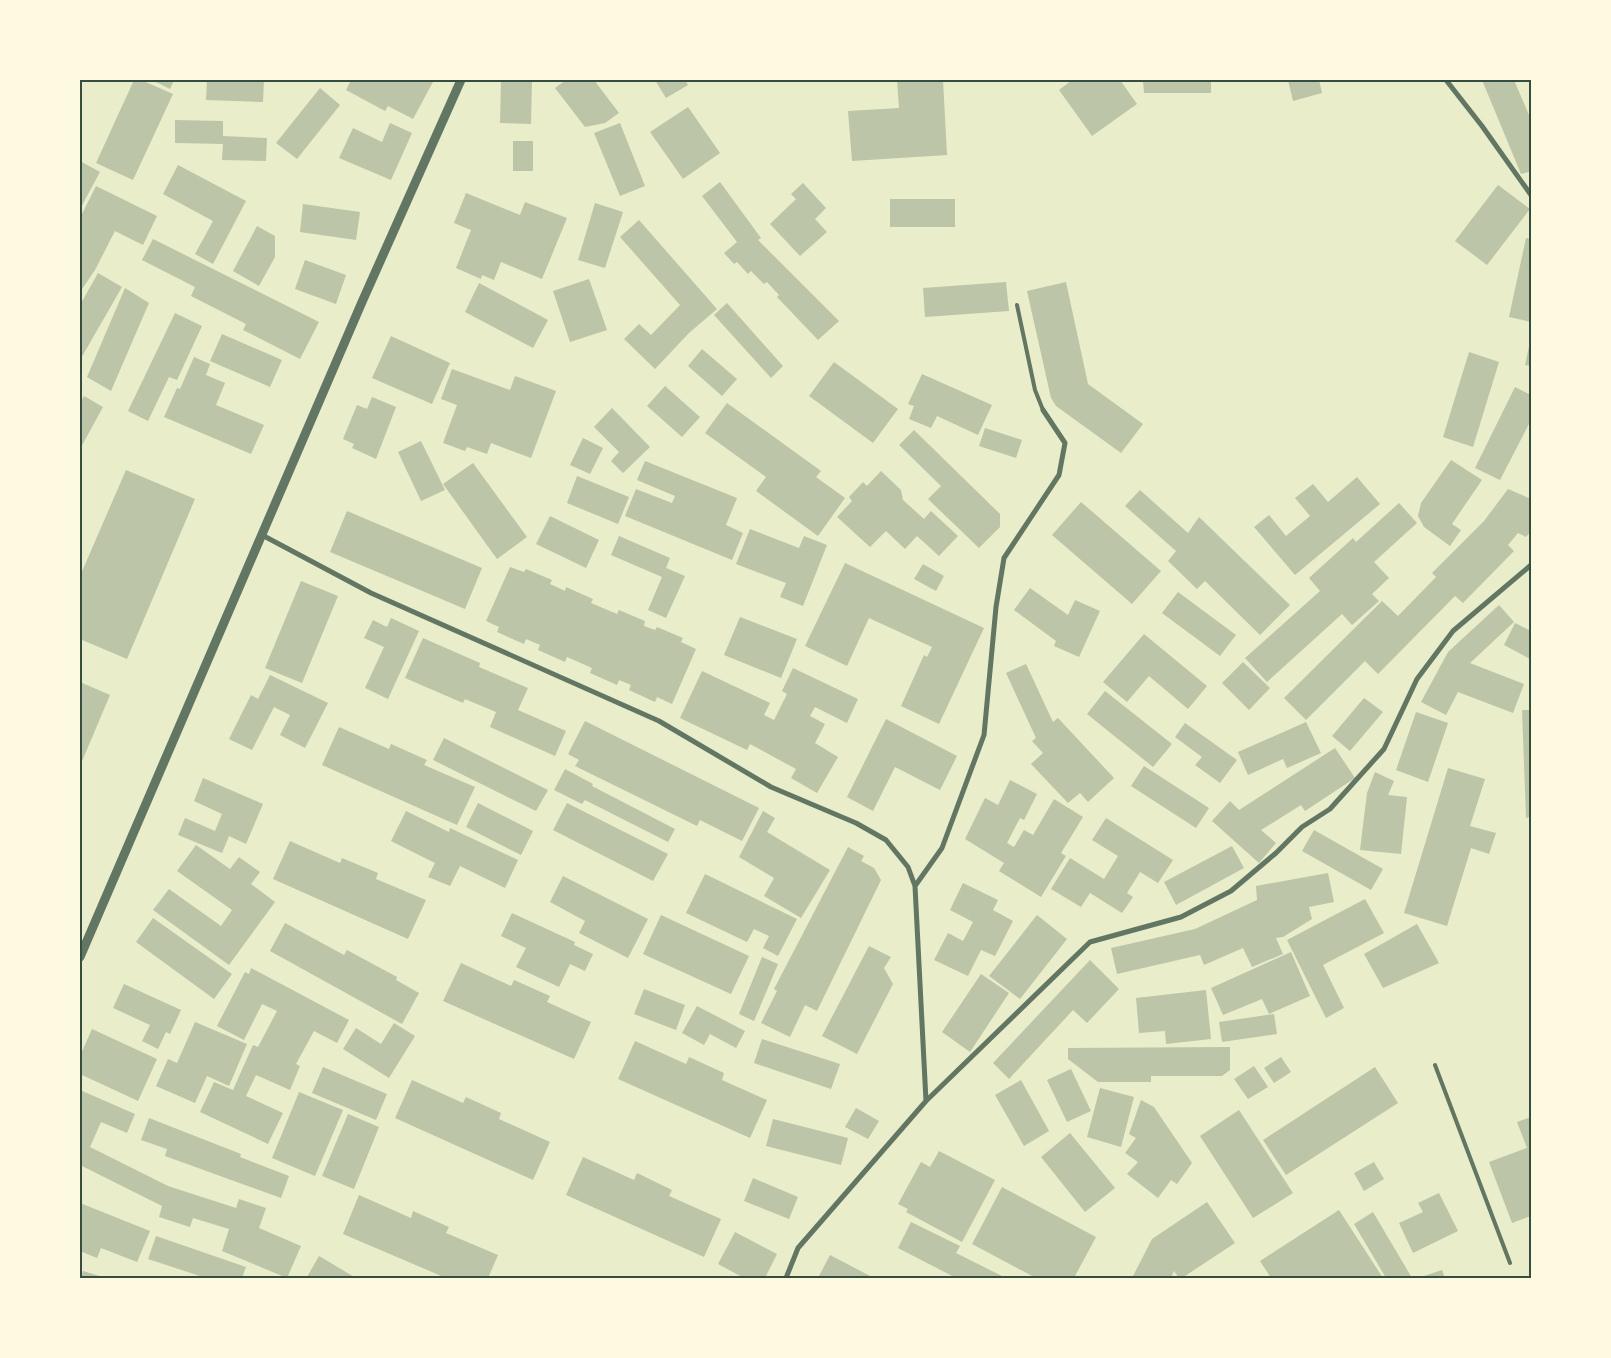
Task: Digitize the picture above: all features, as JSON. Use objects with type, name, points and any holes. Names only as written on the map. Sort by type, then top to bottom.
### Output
[{"type":"street","points":[[80,957],[362,302],[461,80]]},
{"type":"street","points":[[1446,80],[1482,126],[1531,195]]},
{"type":"street","points":[[915,886],[942,848],[984,735],[996,607],[1004,558],[1059,475],[1066,443],[1044,410]]},
{"type":"street","points":[[262,535],[371,593],[659,721],[771,787],[856,823],[886,840],[908,867],[915,886],[926,1101]]},
{"type":"street","points":[[786,1278],[798,1248],[926,1101],[1090,942],[1181,917],[1231,891],[1276,854],[1302,827],[1330,809],[1384,749],[1417,679],[1453,631],[1531,565]]},
{"type":"lane","points":[[1017,305],[1035,390],[1044,410]]},
{"type":"lane","points":[[1435,1065],[1510,1263]]},
{"type":"building","points":[[134,80],[141,80],[173,94],[133,180],[96,163]]},
{"type":"building","points":[[152,80],[174,80],[170,89]]},
{"type":"building","points":[[207,80],[264,80],[263,102],[206,100]]},
{"type":"building","points":[[351,80],[430,80],[433,82],[413,119],[388,106],[385,111],[346,90]]},
{"type":"building","points":[[501,80],[532,80],[531,124],[500,123]]},
{"type":"building","points":[[566,80],[594,80],[619,113],[605,123],[585,127],[555,88]]},
{"type":"building","points":[[655,80],[685,80],[688,85],[666,98]]},
{"type":"building","points":[[897,80],[943,80],[947,155],[852,161],[848,111],[899,108]]},
{"type":"building","points":[[1072,80],[1120,80],[1137,104],[1092,136],[1059,90]]},
{"type":"building","points":[[1143,80],[1211,80],[1211,93],[1144,93]]},
{"type":"building","points":[[1288,80],[1319,80],[1322,93],[1293,101]]},
{"type":"building","points":[[1482,80],[1514,80],[1529,115],[1531,114],[1531,177],[1529,172],[1521,174]]},
{"type":"building","points":[[320,88],[340,105],[297,159],[276,143]]},
{"type":"building","points":[[688,107],[720,153],[683,179],[650,132]]},
{"type":"building","points":[[175,120],[223,121],[223,136],[267,138],[266,161],[222,160],[223,144],[175,143]]},
{"type":"building","points":[[390,123],[412,133],[391,180],[339,158],[353,128],[382,142]]},
{"type":"building","points":[[620,123],[645,186],[620,196],[594,133]]},
{"type":"building","points":[[513,141],[533,141],[533,171],[513,171]]},
{"type":"building","points":[[80,161],[100,172],[80,209]]},
{"type":"building","points":[[178,165],[246,201],[213,264],[195,254],[213,221],[163,194]]},
{"type":"building","points":[[720,182],[761,238],[758,240],[839,321],[818,340],[777,297],[779,295],[767,282],[764,284],[751,271],[748,274],[737,262],[734,264],[724,253],[737,242],[702,196]]},
{"type":"building","points":[[803,183],[826,208],[815,219],[827,232],[800,256],[770,224],[796,199],[791,194]]},
{"type":"building","points":[[1498,185],[1530,209],[1487,265],[1455,241]]},
{"type":"building","points":[[96,186],[157,216],[143,245],[115,231],[95,270],[80,292],[80,218]]},
{"type":"building","points":[[466,193],[520,215],[525,202],[567,218],[542,279],[501,262],[494,280],[482,275],[481,279],[456,268],[471,230],[454,223]]},
{"type":"building","points":[[890,199],[955,199],[955,227],[890,227]]},
{"type":"building","points":[[595,203],[623,212],[605,268],[578,260]]},
{"type":"building","points":[[303,204],[360,212],[356,240],[300,232]]},
{"type":"building","points":[[639,220],[717,309],[689,333],[655,369],[624,339],[639,324],[651,335],[680,305],[620,237]]},
{"type":"building","points":[[257,226],[275,236],[275,257],[259,286],[233,271]]},
{"type":"building","points":[[1526,238],[1531,239],[1531,322],[1509,317]]},
{"type":"building","points":[[153,239],[319,322],[300,359],[243,330],[246,324],[191,296],[195,287],[142,260]]},
{"type":"building","points":[[305,260],[346,275],[336,304],[295,289]]},
{"type":"building","points":[[98,273],[122,287],[80,360],[80,305]]},
{"type":"building","points":[[589,279],[607,330],[570,342],[553,291]]},
{"type":"building","points":[[1006,282],[1009,311],[925,317],[923,288]]},
{"type":"building","points":[[1066,282],[1088,384],[1143,424],[1121,453],[1056,406],[1051,398],[1027,291]]},
{"type":"building","points":[[479,283],[548,320],[533,348],[465,312]]},
{"type":"building","points":[[125,288],[149,303],[111,391],[87,377]]},
{"type":"building","points":[[727,303],[783,366],[771,378],[714,315]]},
{"type":"building","points":[[175,313],[202,326],[177,380],[169,377],[148,421],[128,411]]},
{"type":"building","points":[[222,334],[282,360],[270,387],[210,361]]},
{"type":"building","points":[[391,336],[450,363],[432,404],[372,378]]},
{"type":"building","points":[[1531,342],[1531,366],[1525,365]]},
{"type":"building","points":[[702,349],[737,379],[722,396],[688,366]]},
{"type":"building","points":[[1469,352],[1499,362],[1473,447],[1443,437]]},
{"type":"building","points":[[194,357],[210,364],[206,375],[225,383],[216,405],[264,425],[251,454],[164,417],[177,388],[180,389]]},
{"type":"building","points":[[834,362],[898,409],[873,443],[809,396]]},
{"type":"building","points":[[452,369],[510,390],[515,376],[556,391],[531,458],[491,443],[487,454],[467,447],[465,451],[443,443],[457,405],[441,399]]},
{"type":"building","points":[[922,374],[992,405],[978,435],[937,416],[931,428],[909,419],[914,406],[908,404]]},
{"type":"building","points":[[665,386],[700,417],[682,437],[647,406]]},
{"type":"building","points":[[1515,387],[1531,395],[1531,420],[1500,480],[1475,468]]},
{"type":"building","points":[[84,396],[103,407],[80,449],[80,403]]},
{"type":"building","points":[[372,397],[396,407],[376,459],[352,448],[354,444],[343,439],[357,405],[367,409]]},
{"type":"building","points":[[727,403],[821,471],[816,477],[845,498],[818,536],[756,491],[766,477],[705,433]]},
{"type":"building","points":[[612,408],[650,447],[623,473],[611,461],[619,452],[594,427]]},
{"type":"building","points":[[985,428],[1022,440],[1016,458],[979,446]]},
{"type":"building","points":[[914,430],[1000,514],[1000,527],[979,548],[928,499],[941,486],[899,445]]},
{"type":"building","points":[[583,438],[603,448],[590,474],[570,465]]},
{"type":"building","points":[[421,441],[445,490],[421,501],[398,452]]},
{"type":"building","points":[[1451,460],[1482,480],[1452,524],[1461,530],[1450,546],[1424,527],[1418,516],[1421,503]]},
{"type":"building","points":[[645,461],[737,498],[726,525],[743,533],[732,560],[625,516],[636,489],[672,503],[675,496],[637,480]]},
{"type":"building","points":[[473,463],[527,537],[497,559],[443,484]]},
{"type":"building","points":[[126,470],[195,499],[127,659],[80,639],[80,576]]},
{"type":"building","points":[[881,471],[901,490],[903,500],[924,519],[931,511],[958,536],[939,556],[917,536],[905,549],[886,531],[870,547],[837,517],[852,501],[849,497],[863,482],[867,486]]},
{"type":"building","points":[[577,476],[629,497],[618,524],[567,503]]},
{"type":"building","points":[[1357,477],[1380,504],[1295,575],[1254,527],[1269,515],[1286,536],[1310,516],[1295,498],[1313,484],[1328,502]]},
{"type":"building","points":[[1508,489],[1531,499],[1531,531],[1526,537],[1518,533],[1508,545],[1514,551],[1463,603],[1455,596],[1378,674],[1365,661],[1306,720],[1284,698],[1382,601],[1398,616],[1436,577],[1432,573],[1484,521]]},
{"type":"building","points":[[1140,490],[1188,533],[1199,517],[1290,605],[1260,635],[1205,581],[1197,589],[1168,561],[1176,551],[1125,506]]},
{"type":"building","points":[[1081,502],[1161,571],[1132,604],[1052,535]]},
{"type":"building","points":[[1399,503],[1417,523],[1374,562],[1389,578],[1372,594],[1379,601],[1352,625],[1342,614],[1267,682],[1245,658],[1320,591],[1309,578],[1353,538],[1356,542]]},
{"type":"building","points":[[347,511],[482,568],[465,609],[330,552]]},
{"type":"building","points":[[550,516],[599,540],[586,568],[536,544]]},
{"type":"building","points":[[750,529],[799,548],[804,536],[827,545],[803,606],[780,597],[786,583],[736,564]]},
{"type":"building","points":[[619,536],[670,558],[666,568],[685,576],[666,618],[648,610],[662,577],[611,555]]},
{"type":"building","points":[[845,563],[984,628],[939,724],[901,706],[924,655],[927,657],[932,647],[869,618],[847,666],[805,646]]},
{"type":"building","points":[[923,564],[944,576],[936,591],[914,579]]},
{"type":"building","points":[[510,567],[524,572],[526,569],[552,580],[550,584],[565,591],[566,587],[593,599],[591,603],[617,614],[619,610],[645,621],[644,626],[655,630],[657,627],[683,638],[681,642],[696,649],[672,704],[657,697],[655,702],[629,690],[631,685],[619,680],[617,685],[590,673],[592,668],[567,657],[565,662],[538,650],[540,645],[526,639],[524,644],[497,632],[499,627],[486,621]]},
{"type":"building","points":[[301,581],[338,596],[302,683],[265,668]]},
{"type":"building","points":[[1030,588],[1068,615],[1075,600],[1100,611],[1079,657],[1054,646],[1056,641],[1014,610]]},
{"type":"building","points":[[1178,592],[1236,635],[1220,656],[1162,613]]},
{"type":"building","points":[[1499,605],[1514,622],[1470,663],[1524,684],[1513,713],[1458,692],[1446,715],[1421,702],[1448,652]]},
{"type":"building","points":[[740,617],[797,639],[781,678],[724,655]]},
{"type":"building","points":[[391,618],[419,631],[388,699],[365,688],[384,647],[364,638],[373,620],[387,627]]},
{"type":"building","points":[[1515,623],[1531,631],[1530,659],[1504,645]]},
{"type":"building","points":[[1144,634],[1207,686],[1188,709],[1149,676],[1127,702],[1103,682]]},
{"type":"building","points":[[423,638],[480,663],[479,667],[528,688],[518,710],[566,731],[555,756],[490,727],[496,712],[465,699],[463,703],[405,678]]},
{"type":"building","points":[[1243,662],[1270,688],[1249,710],[1222,683]]},
{"type":"building","points":[[1026,664],[1053,722],[1058,718],[1114,778],[1088,802],[1080,793],[1068,803],[1031,764],[1043,753],[1032,741],[1036,738],[1006,673]]},
{"type":"building","points":[[793,668],[858,699],[847,723],[815,707],[810,716],[825,724],[815,743],[838,757],[817,793],[791,778],[796,769],[750,744],[747,750],[680,718],[702,671],[770,703],[764,715],[774,720],[787,694],[782,691]]},
{"type":"building","points":[[270,675],[328,703],[305,748],[280,735],[290,715],[274,707],[252,750],[229,739],[251,695],[258,699]]},
{"type":"building","points":[[80,682],[110,695],[80,766]]},
{"type":"building","points":[[1105,691],[1172,744],[1153,767],[1087,714]]},
{"type":"building","points":[[1364,698],[1383,712],[1350,751],[1332,736]]},
{"type":"building","points":[[1522,710],[1531,710],[1531,842],[1529,817],[1526,818]]},
{"type":"building","points":[[1416,712],[1448,723],[1428,782],[1396,770]]},
{"type":"building","points":[[886,719],[957,756],[940,790],[895,767],[873,811],[847,797]]},
{"type":"building","points":[[585,721],[759,808],[742,841],[700,820],[697,826],[575,766],[579,760],[568,754]]},
{"type":"building","points":[[1306,722],[1321,753],[1287,768],[1283,759],[1248,775],[1238,752]]},
{"type":"building","points":[[1185,723],[1237,760],[1220,783],[1195,765],[1202,757],[1175,737]]},
{"type":"building","points":[[339,727],[389,749],[391,744],[427,760],[424,765],[475,787],[457,825],[322,765]]},
{"type":"building","points":[[444,738],[548,790],[536,811],[433,760]]},
{"type":"building","points":[[1335,748],[1355,778],[1305,811],[1301,805],[1261,830],[1276,843],[1259,863],[1212,821],[1230,801],[1239,810]]},
{"type":"building","points":[[1144,766],[1209,808],[1196,828],[1131,786]]},
{"type":"building","points":[[1448,768],[1485,779],[1470,826],[1496,833],[1489,854],[1471,848],[1447,926],[1404,913]]},
{"type":"building","points":[[565,769],[593,784],[592,786],[675,829],[668,842],[585,800],[582,804],[554,790]]},
{"type":"building","points":[[1375,772],[1394,781],[1388,795],[1407,797],[1401,854],[1360,850],[1367,793]]},
{"type":"building","points":[[203,778],[263,804],[246,844],[229,836],[222,853],[178,835],[185,818],[215,831],[222,814],[194,801]]},
{"type":"building","points":[[1010,780],[1037,794],[1024,820],[1020,818],[1007,843],[1014,847],[1024,830],[1033,835],[1054,799],[1083,817],[1061,853],[1066,856],[1041,897],[999,871],[1004,863],[965,839],[985,798],[998,805]]},
{"type":"building","points":[[478,803],[533,831],[521,855],[466,827]]},
{"type":"building","points":[[567,803],[668,854],[653,881],[553,830]]},
{"type":"building","points":[[406,811],[449,832],[450,828],[518,860],[505,888],[460,866],[450,886],[428,877],[435,863],[391,841]]},
{"type":"building","points":[[763,811],[775,818],[767,832],[830,870],[801,918],[764,896],[774,878],[739,857]]},
{"type":"building","points":[[1106,818],[1173,860],[1158,883],[1140,872],[1127,893],[1133,897],[1122,913],[1090,893],[1081,907],[1051,889],[1070,858],[1104,879],[1118,856],[1092,840]]},
{"type":"building","points":[[1314,830],[1383,869],[1371,890],[1302,851]]},
{"type":"building","points":[[290,841],[340,863],[342,858],[378,873],[376,879],[426,900],[408,939],[273,879]]},
{"type":"building","points":[[196,845],[230,869],[239,857],[260,872],[251,884],[275,902],[229,965],[153,910],[169,889],[221,926],[232,910],[177,871]]},
{"type":"building","points":[[1232,846],[1244,868],[1176,905],[1164,882]]},
{"type":"building","points":[[848,847],[864,856],[861,861],[874,868],[881,880],[817,1011],[805,1005],[790,1037],[761,1023],[777,991],[774,989]]},
{"type":"building","points":[[1328,873],[1334,902],[1309,907],[1312,919],[1283,937],[1276,938],[1283,954],[1252,967],[1243,948],[1204,965],[1200,955],[1117,974],[1111,948],[1195,929],[1257,900],[1256,886]]},
{"type":"building","points":[[705,874],[797,919],[778,956],[763,948],[769,936],[754,929],[747,942],[686,913]]},
{"type":"building","points":[[563,876],[648,919],[628,958],[579,933],[585,921],[550,902]]},
{"type":"building","points":[[963,883],[998,900],[993,910],[1013,921],[995,956],[981,950],[968,976],[934,960],[948,933],[963,941],[973,922],[950,910]]},
{"type":"building","points":[[1365,899],[1384,933],[1323,965],[1344,1008],[1326,1018],[1287,940]]},
{"type":"building","points":[[512,913],[575,942],[574,945],[593,954],[585,971],[570,964],[559,987],[516,967],[526,948],[501,936]]},
{"type":"building","points":[[661,915],[749,956],[731,994],[643,954]]},
{"type":"building","points":[[1037,915],[1067,939],[1020,999],[989,976]]},
{"type":"building","points":[[153,918],[232,974],[214,999],[136,942]]},
{"type":"building","points":[[285,923],[344,955],[347,950],[397,977],[396,980],[419,993],[402,1024],[270,951]]},
{"type":"building","points":[[1417,924],[1439,963],[1383,988],[1364,954]]},
{"type":"building","points":[[869,946],[891,957],[884,968],[893,984],[857,1054],[822,1036]]},
{"type":"building","points":[[1291,952],[1310,996],[1269,1014],[1262,999],[1223,1015],[1211,988]]},
{"type":"building","points":[[762,957],[778,964],[754,1021],[739,1014]]},
{"type":"building","points":[[1090,960],[1119,989],[1087,1023],[1073,1010],[1009,1079],[993,1063]]},
{"type":"building","points":[[461,963],[511,986],[514,980],[550,996],[547,1002],[591,1022],[574,1059],[443,1001]]},
{"type":"building","points":[[251,968],[349,1020],[337,1043],[314,1031],[296,1064],[300,1066],[290,1090],[256,1075],[246,1096],[283,1113],[268,1144],[200,1112],[214,1082],[233,1090],[253,1045],[258,1047],[277,1011],[262,1004],[244,1040],[217,1026],[245,972],[249,974]]},
{"type":"building","points":[[981,974],[1009,993],[970,1052],[942,1032]]},
{"type":"building","points":[[124,984],[181,1010],[170,1034],[166,1032],[158,1049],[142,1041],[150,1025],[113,1008]]},
{"type":"building","points":[[644,989],[685,1005],[676,1030],[634,1014]]},
{"type":"building","points":[[1206,990],[1211,1039],[1166,1044],[1165,1031],[1139,1033],[1136,998]]},
{"type":"building","points":[[697,1006],[745,1031],[736,1048],[710,1034],[704,1045],[682,1033]]},
{"type":"building","points":[[1274,1014],[1277,1034],[1222,1042],[1219,1022]]},
{"type":"building","points":[[195,1022],[247,1044],[229,1086],[207,1076],[195,1103],[156,1086],[168,1059],[177,1063]]},
{"type":"building","points":[[394,1023],[415,1036],[389,1078],[343,1049],[356,1028],[381,1044]]},
{"type":"building","points":[[92,1029],[157,1059],[138,1101],[80,1074],[80,1056]]},
{"type":"building","points":[[762,1039],[840,1064],[831,1089],[754,1063]]},
{"type":"building","points":[[635,1041],[686,1064],[689,1057],[724,1073],[722,1080],[767,1100],[750,1138],[618,1079]]},
{"type":"building","points":[[1230,1047],[1230,1070],[1222,1076],[1151,1076],[1151,1082],[1098,1082],[1068,1059],[1068,1048]]},
{"type":"building","points":[[1281,1057],[1291,1072],[1274,1083],[1264,1068]]},
{"type":"building","points":[[1254,1066],[1268,1087],[1248,1099],[1234,1079]]},
{"type":"building","points":[[323,1067],[387,1094],[376,1120],[312,1093]]},
{"type":"building","points":[[1375,1067],[1398,1103],[1286,1175],[1263,1140]]},
{"type":"building","points":[[1071,1069],[1091,1111],[1067,1122],[1047,1080]]},
{"type":"building","points":[[412,1080],[463,1103],[466,1097],[501,1113],[499,1119],[550,1142],[533,1180],[395,1118]]},
{"type":"building","points":[[1021,1080],[1049,1131],[1024,1146],[995,1095]]},
{"type":"building","points":[[1100,1088],[1134,1097],[1121,1147],[1087,1137]]},
{"type":"building","points":[[80,1090],[135,1114],[127,1133],[101,1122],[90,1147],[168,1186],[236,1208],[239,1199],[266,1208],[259,1228],[301,1246],[287,1278],[222,1251],[229,1229],[193,1218],[190,1227],[159,1217],[162,1206],[80,1165]]},
{"type":"building","points":[[299,1092],[343,1110],[315,1176],[272,1158]]},
{"type":"building","points":[[1141,1100],[1154,1107],[1192,1163],[1177,1184],[1171,1180],[1158,1198],[1127,1174],[1138,1162],[1125,1153],[1136,1138],[1129,1134]]},
{"type":"building","points":[[856,1108],[879,1121],[868,1139],[845,1127]]},
{"type":"building","points":[[1239,1110],[1293,1193],[1253,1218],[1200,1136]]},
{"type":"building","points":[[348,1114],[379,1127],[354,1189],[322,1176]]},
{"type":"building","points":[[1531,1117],[1531,1216],[1512,1223],[1489,1162],[1527,1148],[1517,1122]]},
{"type":"building","points":[[149,1118],[241,1154],[240,1157],[289,1176],[281,1198],[165,1156],[167,1149],[141,1140]]},
{"type":"building","points":[[773,1119],[848,1138],[841,1165],[766,1146]]},
{"type":"building","points":[[1070,1133],[1115,1188],[1085,1212],[1041,1157]]},
{"type":"building","points":[[939,1151],[995,1180],[962,1242],[906,1212],[908,1209],[898,1204],[921,1162],[930,1167]]},
{"type":"building","points":[[583,1157],[634,1180],[637,1173],[672,1190],[669,1196],[721,1219],[704,1257],[566,1195]]},
{"type":"building","points":[[1374,1162],[1384,1179],[1364,1191],[1354,1173]]},
{"type":"building","points":[[753,1178],[798,1197],[789,1219],[744,1201]]},
{"type":"building","points":[[1002,1187],[1096,1237],[1074,1278],[1036,1278],[972,1244]]},
{"type":"building","points":[[1439,1193],[1458,1231],[1413,1253],[1399,1223],[1423,1212],[1418,1203]]},
{"type":"building","points":[[359,1195],[411,1218],[413,1211],[449,1227],[446,1233],[498,1255],[488,1278],[446,1278],[343,1234]]},
{"type":"building","points":[[1207,1202],[1235,1243],[1182,1278],[1179,1278],[1174,1271],[1171,1278],[1132,1278],[1152,1239]]},
{"type":"building","points":[[80,1203],[150,1231],[137,1262],[101,1248],[97,1258],[80,1251]]},
{"type":"building","points":[[1339,1210],[1383,1278],[1271,1278],[1260,1261]]},
{"type":"building","points":[[1373,1212],[1412,1278],[1386,1278],[1354,1224]]},
{"type":"building","points":[[911,1222],[960,1246],[956,1253],[1006,1278],[956,1278],[898,1248]]},
{"type":"building","points":[[735,1232],[777,1254],[765,1278],[744,1278],[718,1264]]},
{"type":"building","points":[[156,1236],[246,1267],[242,1278],[206,1278],[148,1259]]},
{"type":"building","points":[[830,1255],[874,1278],[818,1278]]},
{"type":"building","points":[[319,1256],[356,1278],[307,1277]]},
{"type":"building","points":[[1442,1270],[1445,1278],[1418,1278]]},
{"type":"building","points":[[83,1271],[106,1278],[81,1278]]}]
